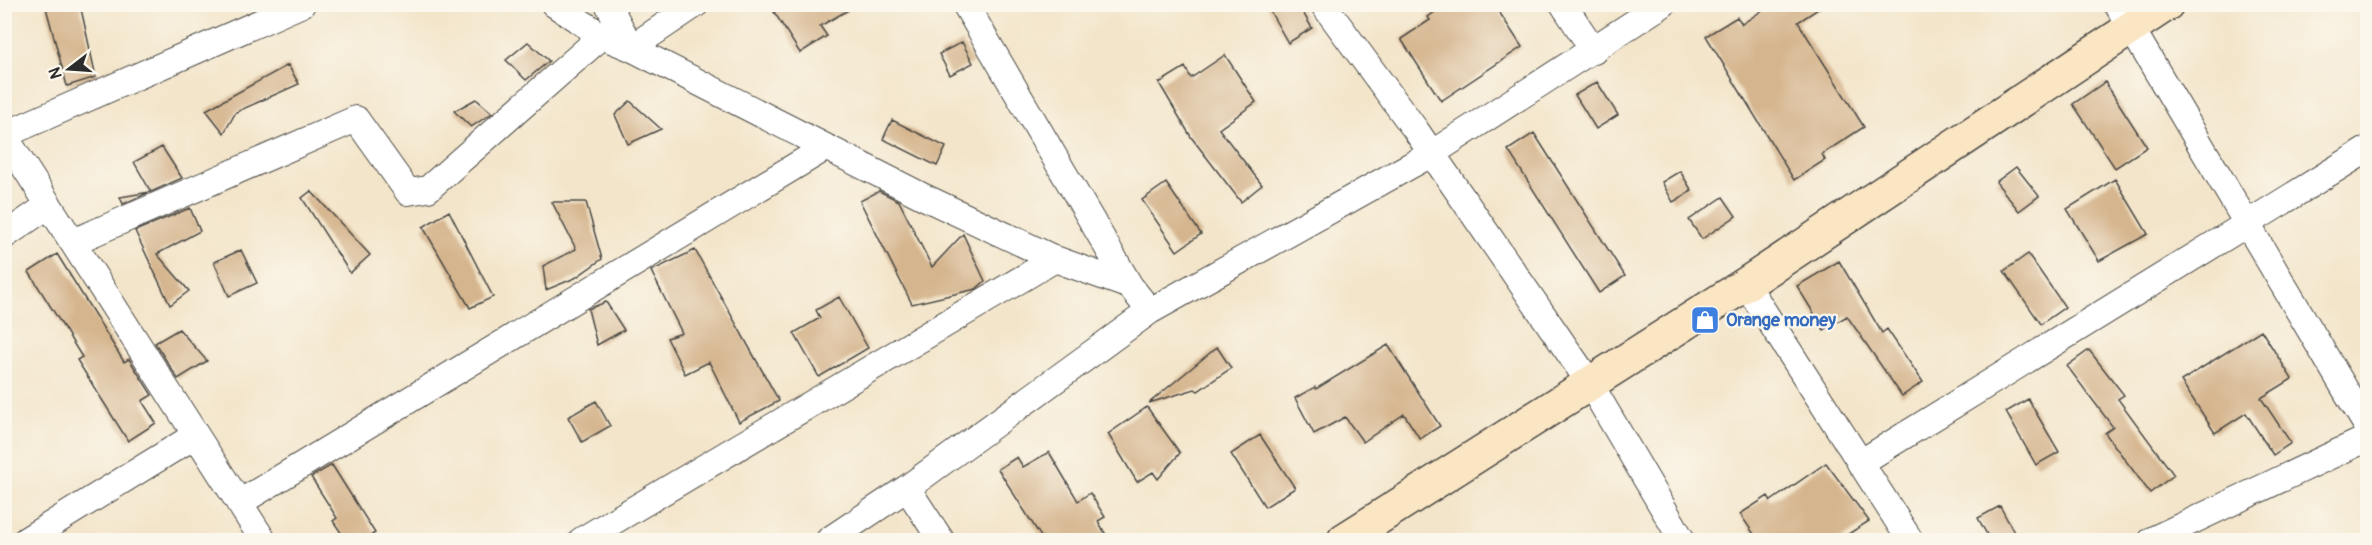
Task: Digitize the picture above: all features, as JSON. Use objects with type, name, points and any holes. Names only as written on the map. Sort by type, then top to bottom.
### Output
[{"type":"street","points":[[263,540],[4,135],[302,4]]},
{"type":"street","points":[[554,4],[602,36],[631,48],[825,148],[1055,260],[1130,286]]},
{"type":"street","points":[[608,4],[631,48]]},
{"type":"street","points":[[631,48],[696,4]]},
{"type":"street","points":[[965,4],[1130,286],[1150,311]]},
{"type":"street","points":[[1323,4],[1431,154],[1589,382],[1682,540]]},
{"type":"street","points":[[1563,4],[1594,51]]},
{"type":"street","points":[[829,540],[907,488],[1150,311],[1431,154],[1594,51],[1663,4]]},
{"type":"street","points":[[1344,540],[1746,284],[2124,16],[2167,4]]},
{"type":"street","points":[[2124,16],[2246,226],[2361,400],[2367,428]]},
{"type":"street","points":[[73,242],[356,119],[408,192],[428,189],[602,36]]},
{"type":"street","points":[[239,503],[825,148]]},
{"type":"street","points":[[1860,463],[2367,149]]},
{"type":"street","points":[[4,236],[49,205]]},
{"type":"street","points":[[582,540],[1055,260]]},
{"type":"street","points":[[1746,284],[1910,540]]},
{"type":"street","points":[[26,540],[196,435]]},
{"type":"street","points":[[2152,540],[2201,530],[2367,438]]},
{"type":"street","points":[[907,488],[941,540]]},
{"type":"building","points":[[45,4],[80,4],[96,77],[67,86]]},
{"type":"building","points":[[769,4],[859,4],[820,26],[827,36],[800,53]]},
{"type":"building","points":[[1266,4],[1298,4],[1312,28],[1288,43]]},
{"type":"building","points":[[1446,4],[1494,4],[1522,47],[1441,101],[1401,39],[1430,20],[1428,17]]},
{"type":"building","points":[[1772,4],[1826,4],[1798,22],[1864,127],[1822,154],[1825,160],[1794,180],[1706,36],[1737,17],[1742,24]]},
{"type":"building","points":[[528,42],[549,61],[526,80],[506,60]]},
{"type":"building","points":[[962,42],[973,63],[950,75],[939,54]]},
{"type":"building","points":[[1225,55],[1256,102],[1219,129],[1262,185],[1241,202],[1191,137],[1159,83],[1185,67],[1191,78]]},
{"type":"building","points":[[288,65],[299,84],[236,112],[224,133],[206,110]]},
{"type":"building","points":[[1597,82],[1618,115],[1596,129],[1575,95]]},
{"type":"building","points":[[2105,82],[2147,147],[2115,168],[2073,104]]},
{"type":"building","points":[[476,99],[492,113],[471,127],[454,111]]},
{"type":"building","points":[[630,101],[661,129],[628,144],[615,115]]},
{"type":"building","points":[[892,120],[946,147],[937,166],[883,139]]},
{"type":"building","points":[[1534,133],[1625,276],[1599,293],[1508,150]]},
{"type":"building","points":[[162,147],[182,178],[151,192],[134,162]]},
{"type":"building","points":[[2016,167],[2039,196],[2019,211],[1996,182]]},
{"type":"building","points":[[1680,171],[1692,191],[1673,202],[1662,182]]},
{"type":"building","points":[[2115,179],[2148,234],[2099,261],[2067,209]]},
{"type":"building","points":[[1166,183],[1201,234],[1177,251],[1142,200]]},
{"type":"building","points":[[311,191],[370,255],[350,273],[302,198]]},
{"type":"building","points":[[879,191],[899,201],[932,267],[963,234],[985,281],[976,289],[912,304],[860,201]]},
{"type":"building","points":[[150,192],[123,204],[120,197]]},
{"type":"building","points":[[1723,197],[1736,216],[1702,239],[1689,220]]},
{"type":"building","points":[[552,202],[586,202],[602,259],[575,278],[546,290],[543,266],[576,249]]},
{"type":"building","points":[[190,208],[200,231],[157,254],[189,291],[170,305],[135,231]]},
{"type":"building","points":[[449,211],[493,297],[470,308],[423,227]]},
{"type":"building","points":[[241,250],[257,283],[229,296],[214,262]]},
{"type":"building","points":[[695,250],[779,401],[739,422],[709,362],[685,374],[667,338],[682,333],[651,271]]},
{"type":"building","points":[[57,254],[124,362],[129,359],[152,395],[142,401],[156,423],[128,441],[77,360],[82,357],[29,272]]},
{"type":"building","points":[[2028,254],[2065,307],[2041,324],[2004,271]]},
{"type":"building","points":[[1839,261],[1882,333],[1887,329],[1923,382],[1902,396],[1847,316],[1824,330],[1797,286]]},
{"type":"building","points":[[839,297],[868,348],[819,377],[794,333],[820,318],[816,310]]},
{"type":"building","points":[[606,302],[624,330],[597,345],[588,309]]},
{"type":"building","points":[[179,329],[207,361],[178,379],[155,343]]},
{"type":"building","points":[[2261,330],[2292,379],[2261,398],[2291,443],[2273,455],[2246,413],[2215,433],[2181,381]]},
{"type":"building","points":[[1388,345],[1440,426],[1420,439],[1404,414],[1363,442],[1345,417],[1314,434],[1295,398],[1315,387],[1316,389]]},
{"type":"building","points":[[1217,347],[1231,368],[1198,391],[1195,389],[1149,403]]},
{"type":"building","points":[[2089,350],[2124,395],[2118,399],[2174,475],[2150,493],[2105,433],[2113,427],[2067,366]]},
{"type":"building","points":[[2028,399],[2059,452],[2036,465],[2006,412]]},
{"type":"building","points":[[596,401],[610,426],[582,442],[568,417]]},
{"type":"building","points":[[1147,407],[1180,453],[1158,479],[1153,472],[1137,482],[1108,434]]},
{"type":"building","points":[[1260,435],[1295,488],[1265,507],[1231,454]]},
{"type":"building","points":[[1049,452],[1078,501],[1090,493],[1105,517],[1098,521],[1109,540],[1043,540],[998,469],[1017,457],[1023,467]]},
{"type":"building","points":[[1826,463],[1869,521],[1839,540],[1758,540],[1740,514],[1768,496],[1771,501]]},
{"type":"building","points":[[332,465],[375,533],[364,540],[346,540],[333,521],[337,518],[311,477]]},
{"type":"building","points":[[2000,506],[2018,540],[1990,540],[1978,518]]},
{"type":"place","name":"Orange money","points":[[1705,320]]}]
